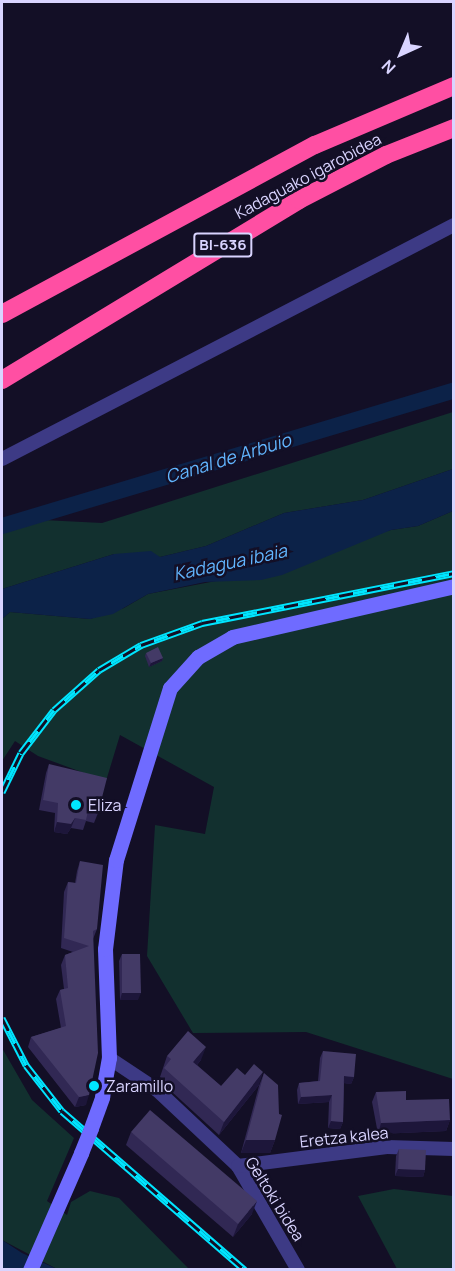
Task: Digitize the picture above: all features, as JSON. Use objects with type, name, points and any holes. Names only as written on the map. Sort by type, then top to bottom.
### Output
[{"type":"highway","name":"Kadaguako igarobidea","points":[[2,314],[315,145],[453,86]]},
{"type":"highway","name":"Kadaguako igarobidea","points":[[2,380],[299,200],[386,155],[453,128]]},
{"type":"street","points":[[2,459],[453,225]]},
{"type":"street","points":[[30,1269],[91,1128],[102,1097],[109,1058],[105,950],[111,887],[138,780],[170,688],[198,657],[232,637],[453,586]]},
{"type":"street","name":"Geltoki bidea","points":[[109,1058],[157,1090],[238,1166],[298,1269]]},
{"type":"street","name":"Eretza kalea","points":[[238,1166],[387,1147],[453,1149]]},
{"type":"green space","points":[[453,412],[453,469],[363,500],[284,513],[206,546],[160,557],[114,554],[2,589],[2,533],[43,520],[102,523]]},
{"type":"green space","points":[[453,511],[453,1079],[306,1032],[193,1033],[147,956],[155,825],[205,834],[214,787],[120,735],[106,781],[38,756],[15,741],[2,761],[2,619],[10,612],[90,619],[124,608],[148,594],[221,580],[391,530],[418,526]]},
{"type":"green space","points":[[2,1048],[32,1100],[74,1138],[47,1201],[67,1215],[71,1202],[90,1191],[119,1198],[189,1269],[57,1269],[2,1240]]},
{"type":"green space","points":[[394,1189],[453,1196],[453,1269],[397,1269],[358,1196]]},
{"type":"water","name":"Kadagua ibaia","points":[[453,469],[453,511],[418,526],[391,530],[282,575],[261,580],[205,582],[148,594],[113,614],[90,619],[10,612],[2,619],[2,589],[114,554],[151,551],[160,557],[206,546],[284,513],[363,500]]},
{"type":"water","points":[[2,1240],[22,1253],[57,1269],[2,1269]]},
{"type":"building","points":[[158,647],[163,658],[151,663],[146,653]]},
{"type":"building","points":[[49,764],[107,778],[98,813],[88,811],[86,820],[75,818],[71,824],[57,822],[58,803],[43,800]]},
{"type":"building","points":[[80,861],[103,865],[97,929],[93,931],[98,1053],[89,1095],[79,1097],[31,1037],[66,1026],[60,990],[68,988],[65,955],[89,946],[64,938],[68,882],[76,883]]},
{"type":"building","points":[[122,954],[140,954],[141,993],[122,993]]},
{"type":"building","points":[[188,1031],[206,1047],[193,1062],[221,1086],[237,1068],[245,1075],[254,1064],[263,1072],[224,1122],[164,1068],[171,1059],[167,1056]]},
{"type":"building","points":[[323,1051],[356,1054],[354,1077],[344,1076],[343,1122],[331,1121],[332,1095],[301,1097],[299,1083],[320,1081]]},
{"type":"building","points":[[264,1073],[278,1085],[279,1114],[282,1115],[275,1140],[246,1140]]},
{"type":"building","points":[[406,1091],[406,1100],[449,1099],[450,1120],[381,1123],[376,1092]]},
{"type":"building","points":[[150,1110],[257,1201],[238,1224],[131,1132]]},
{"type":"building","points":[[399,1149],[426,1150],[425,1170],[398,1169]]},
{"type":"waterway","name":"Canal de Arbuio","points":[[2,526],[454,390]]},
{"type":"railway","points":[[2,792],[21,753],[54,710],[99,670],[141,645],[202,623],[454,573]]},
{"type":"railway","points":[[2,1018],[26,1065],[62,1111],[245,1270]]},
{"type":"place","name":"Eliza","points":[[76,805]]},
{"type":"place","name":"Zaramillo","points":[[94,1086]]}]
